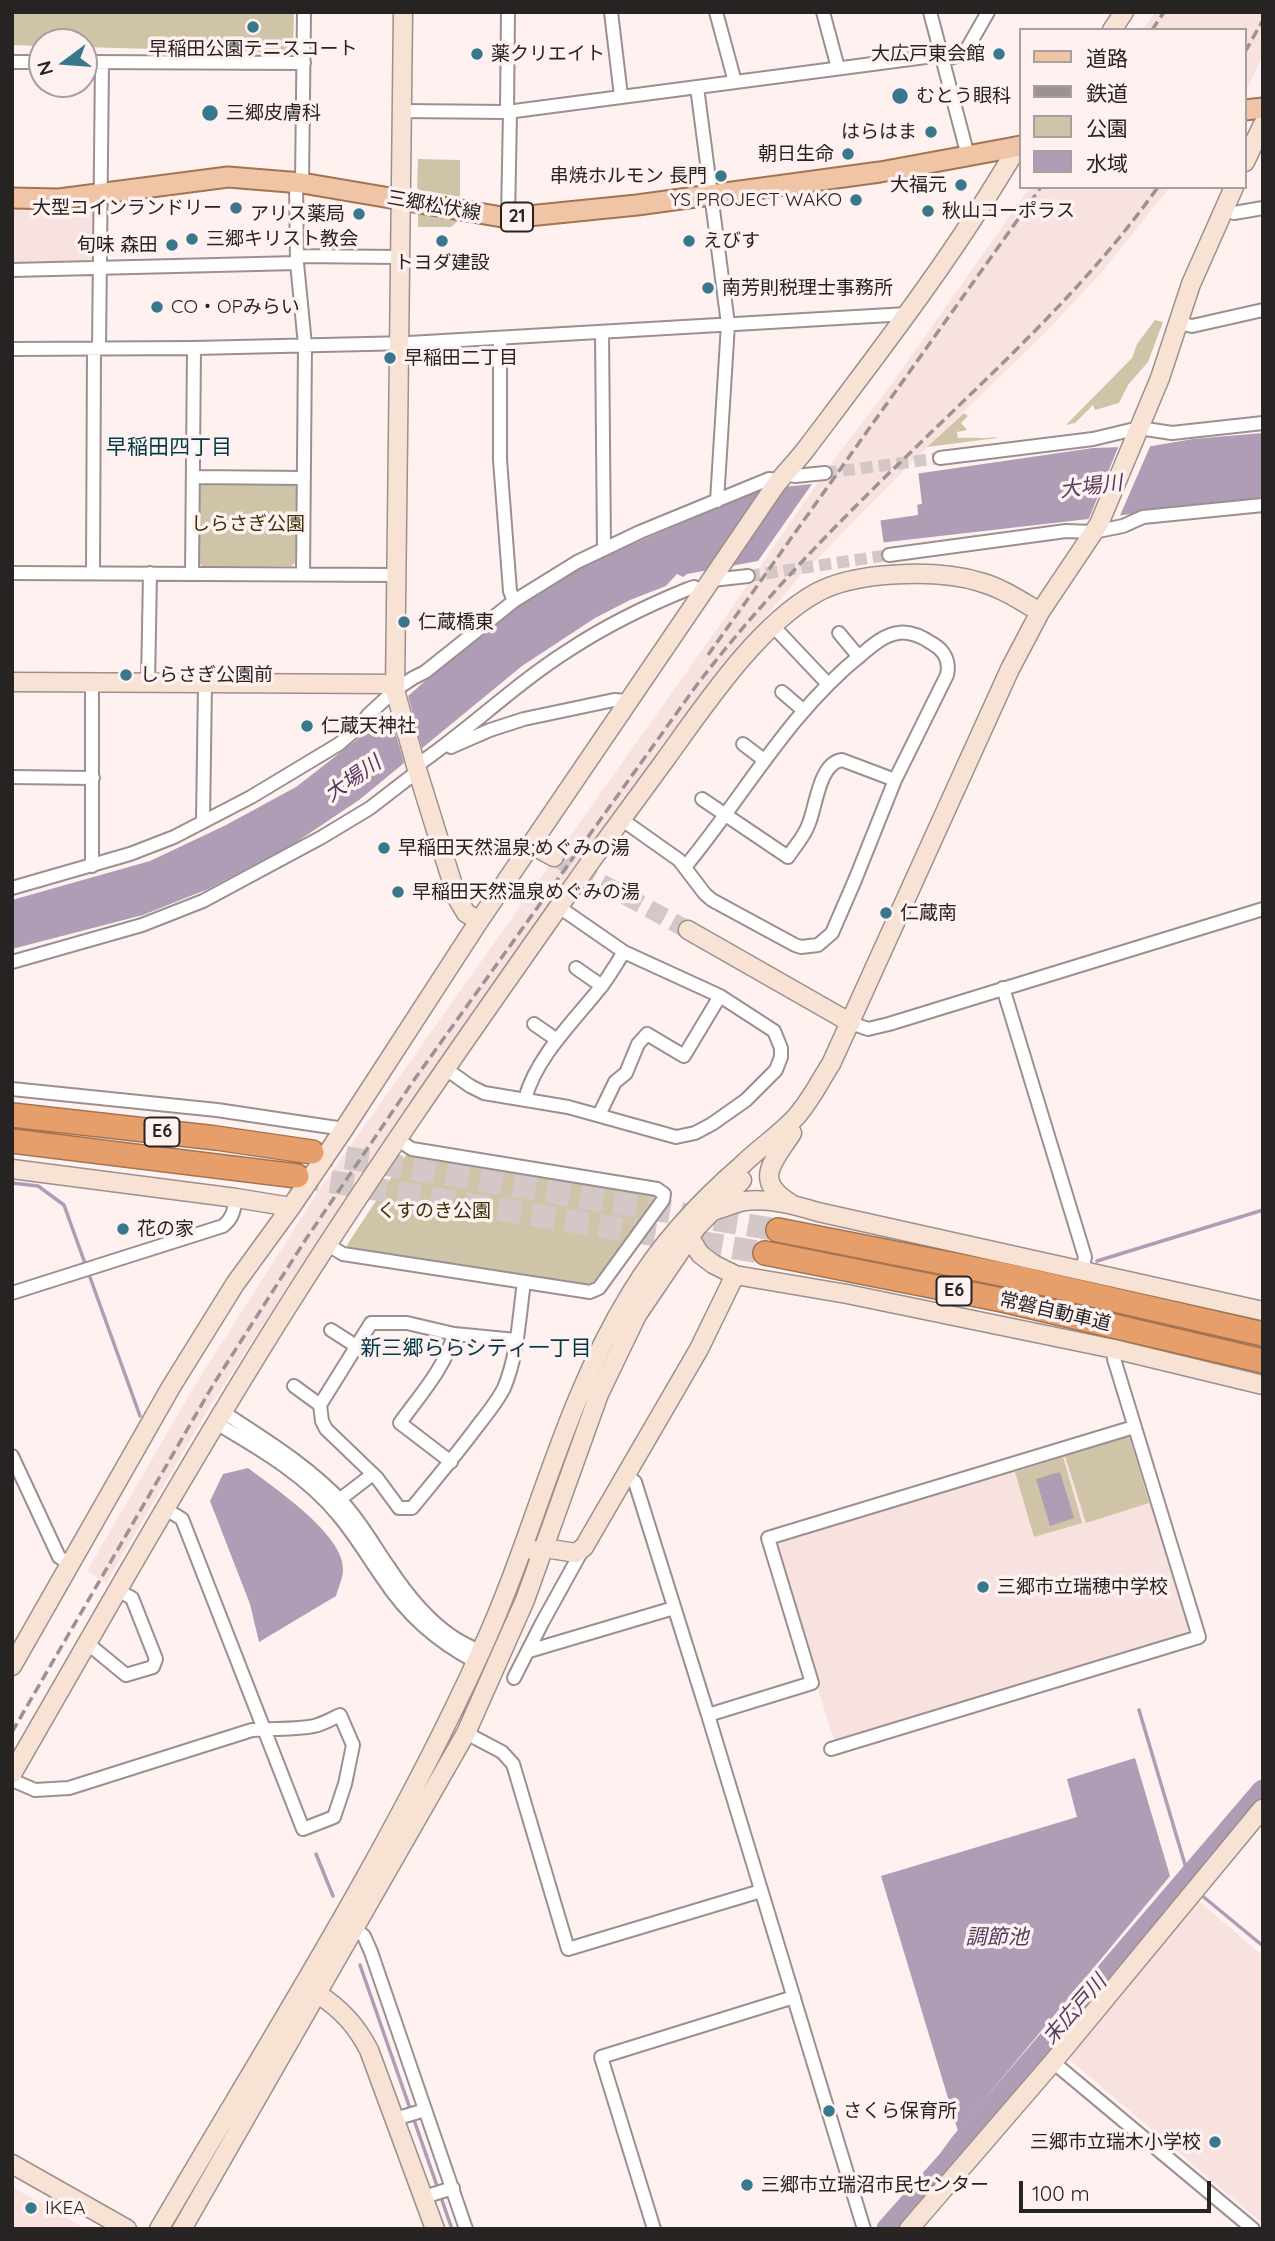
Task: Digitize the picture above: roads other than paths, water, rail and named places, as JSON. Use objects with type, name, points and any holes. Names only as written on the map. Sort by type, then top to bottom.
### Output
[{"type":"highway","name":"E6","points":[[12,1115],[312,1152]]},
{"type":"highway","name":"E6","points":[[12,1141],[297,1176]]},
{"type":"highway","name":"常磐自動車道","points":[[778,1230],[1006,1275],[1263,1334]]},
{"type":"highway","name":"常磐自動車道","points":[[765,1253],[1002,1300],[1263,1361]]},
{"type":"main road","name":"三郷松伏線","points":[[12,198],[59,199],[228,177],[299,183],[508,218],[880,172],[1020,146]]},
{"type":"street","points":[[303,574],[305,345],[297,260],[304,12]]},
{"type":"street","points":[[403,12],[395,691],[457,898],[466,912],[479,921]]},
{"type":"street","points":[[508,12],[508,218]]},
{"type":"street","points":[[611,12],[621,96]]},
{"type":"street","points":[[716,12],[735,82]]},
{"type":"street","points":[[823,12],[838,68]]},
{"type":"street","points":[[930,12],[968,156]]},
{"type":"street","points":[[402,111],[509,112],[964,54],[988,12]]},
{"type":"street","points":[[1113,28],[1124,12]]},
{"type":"street","points":[[98,62],[304,63]]},
{"type":"street","points":[[93,573],[101,268],[102,62]]},
{"type":"street","points":[[697,87],[729,324],[717,501]]},
{"type":"street","points":[[1247,158],[1263,124]]},
{"type":"street","points":[[12,1666],[178,1375],[235,1284],[344,1129],[479,921],[780,480],[906,314],[1020,146]]},
{"type":"street","points":[[182,2229],[466,1733],[521,1611],[600,1394],[637,1315],[685,1231],[733,1172],[794,1119],[831,1064],[997,697],[1040,612],[1096,528],[1137,434],[1191,284],[1233,189]]},
{"type":"street","points":[[1225,210],[1234,214],[1263,208]]},
{"type":"street","points":[[12,270],[399,257]]},
{"type":"street","points":[[1179,323],[1192,326],[1263,310]]},
{"type":"street","points":[[12,349],[399,343],[906,314]]},
{"type":"street","points":[[601,332],[604,549]]},
{"type":"street","points":[[500,338],[502,503],[510,591],[514,601]]},
{"type":"street","points":[[192,573],[194,348]]},
{"type":"street","points":[[940,458],[1137,434],[1263,423]]},
{"type":"street","points":[[12,888],[92,866],[174,837],[261,791],[340,744],[395,691],[425,672],[514,601],[577,562],[640,532],[769,480],[825,473]]},
{"type":"street","points":[[193,477],[304,478]]},
{"type":"street","points":[[888,555],[1123,526],[1143,517],[1263,505]]},
{"type":"street","points":[[12,573],[396,575]]},
{"type":"street","points":[[148,684],[149,573]]},
{"type":"street","points":[[12,1774],[164,1508],[272,1330],[446,1069],[621,819],[720,685],[773,626],[802,602],[850,580],[904,575],[951,576],[981,582],[1040,612]]},
{"type":"street","points":[[12,962],[142,925],[203,901],[370,808],[416,766],[567,650],[613,623],[663,599],[711,581],[748,576]]},
{"type":"street","points":[[773,626],[827,683]]},
{"type":"street","points":[[621,819],[685,867],[705,894],[749,921],[801,947],[818,945],[832,933],[895,780],[947,675],[948,667],[943,651],[914,635],[901,632],[885,636],[827,683],[764,760],[685,867]]},
{"type":"street","points":[[839,633],[859,657]]},
{"type":"street","points":[[12,682],[205,684],[395,691]]},
{"type":"street","points":[[92,682],[92,866]]},
{"type":"street","points":[[203,821],[205,684]]},
{"type":"street","points":[[782,692],[803,710]]},
{"type":"street","points":[[438,751],[524,719],[614,700],[629,701]]},
{"type":"street","points":[[743,744],[764,760]]},
{"type":"street","points":[[702,799],[788,857],[804,834],[820,785],[831,764],[842,760],[895,780]]},
{"type":"street","points":[[12,777],[93,778]]},
{"type":"street","points":[[532,845],[554,857]]},
{"type":"street","points":[[446,1069],[484,1093],[599,1115],[676,1136],[703,1129],[746,1100],[776,1070],[781,1048],[774,1031],[720,996],[624,952],[559,907]]},
{"type":"street","points":[[688,930],[851,1023],[868,1029],[1263,908]]},
{"type":"street","points":[[525,1099],[528,1088],[556,1040],[602,986],[624,952]]},
{"type":"street","points":[[576,968],[602,986]]},
{"type":"street","points":[[1003,988],[1085,1257],[1082,1269]]},
{"type":"street","points":[[599,1115],[615,1082],[626,1073],[638,1044],[647,1034],[684,1056],[720,996]]},
{"type":"street","points":[[534,1024],[556,1040]]},
{"type":"street","points":[[159,2229],[401,1816],[442,1735],[526,1541],[560,1440],[589,1370],[631,1293],[664,1245],[711,1212],[811,1112],[827,1084],[831,1064]]},
{"type":"street","points":[[12,1089],[217,1110],[344,1129]]},
{"type":"street","points":[[792,1133],[773,1159],[769,1176],[771,1186],[777,1194],[793,1204]]},
{"type":"street","points":[[328,1245],[343,1254],[590,1292],[598,1288],[663,1200],[664,1194],[657,1189],[412,1149],[398,1140]]},
{"type":"street","points":[[12,1169],[291,1207]]},
{"type":"street","points":[[12,1293],[223,1226],[230,1220],[236,1198]]},
{"type":"street","points":[[711,1212],[744,1201],[793,1204],[1263,1311]]},
{"type":"street","points":[[685,1231],[699,1254],[735,1275],[847,1294],[1114,1349],[1263,1385]]},
{"type":"street","points":[[514,1678],[584,1547],[699,1349],[735,1275]]},
{"type":"street","points":[[516,1340],[454,1334],[407,1323],[371,1323],[320,1405],[322,1421],[326,1429],[373,1474],[399,1508],[412,1507],[498,1399],[511,1369],[516,1340],[524,1282]]},
{"type":"street","points":[[331,1330],[356,1346]]},
{"type":"street","points":[[450,1462],[400,1423],[438,1371],[454,1334]]},
{"type":"street","points":[[831,1749],[1199,1636],[1114,1359],[1114,1349]]},
{"type":"street","points":[[294,1386],[320,1405]]},
{"type":"street","points":[[219,1418],[289,1455],[340,1500],[371,1538],[422,1610],[478,1657]]},
{"type":"street","points":[[219,1418],[312,1487],[338,1514],[382,1578],[413,1616],[449,1648],[478,1657]]},
{"type":"street","points":[[708,1715],[812,1684],[768,1538],[1135,1427]]},
{"type":"street","points":[[12,1456],[59,1558],[70,1564]]},
{"type":"street","points":[[340,1500],[373,1474]]},
{"type":"street","points":[[626,1475],[635,1482],[864,2229]]},
{"type":"street","points":[[12,1780],[34,1790],[69,1788],[252,1730],[262,1729],[313,1726],[340,1716],[352,1745],[345,1784],[334,1817],[303,1829],[262,1729],[182,1519],[164,1508]]},
{"type":"street","points":[[494,1619],[513,1596],[532,1553],[545,1548],[576,1553],[584,1547]]},
{"type":"street","points":[[87,1643],[126,1675],[153,1667],[156,1659],[132,1598],[117,1590]]},
{"type":"street","points":[[529,1651],[674,1608]]},
{"type":"street","points":[[466,1733],[502,1752],[513,1764],[568,1949],[761,1891]]},
{"type":"street","points":[[909,2229],[1053,2062],[1263,1809]]},
{"type":"street","points":[[355,1929],[364,1936],[371,1952],[466,2229]]},
{"type":"street","points":[[317,1994],[343,2013],[359,2030],[400,2117],[428,2196],[435,2229]]},
{"type":"street","points":[[654,2229],[601,2057],[794,1997]]},
{"type":"street","points":[[1053,2062],[1253,2229]]},
{"type":"street","points":[[400,2117],[425,2110]]},
{"type":"street","points":[[12,2164],[127,2229]]},
{"type":"street","points":[[428,2196],[453,2188]]},
{"type":"water","name":"大場川","points":[[1263,433],[1263,499],[879,543],[877,521],[918,515],[915,474],[1093,448],[1152,446],[1193,439]]},
{"type":"water","name":"大場川","points":[[812,484],[758,561],[683,577],[677,574],[666,586],[595,618],[522,666],[359,800],[292,845],[208,889],[143,915],[12,949],[12,900],[150,861],[226,825],[296,787],[368,731],[480,633],[573,571],[763,489]]},
{"type":"water","points":[[248,1468],[290,1499],[320,1527],[341,1556],[343,1570],[336,1596],[259,1642],[250,1604],[210,1501],[223,1474]]},
{"type":"water","points":[[1060,1472],[1074,1518],[1050,1526],[1036,1479]]},
{"type":"water","name":"調節池","points":[[1135,1758],[1170,1876],[958,2131],[881,1876],[1077,1817],[1067,1779]]},
{"type":"waterway","points":[[12,1183],[38,1186],[64,1205],[140,1416]]},
{"type":"waterway","points":[[1097,1261],[1263,1210]]},
{"type":"waterway","points":[[1139,1710],[1189,1878]]},
{"type":"waterway","name":"末広戸川","points":[[888,2229],[1263,1791]]},
{"type":"waterway","points":[[316,1854],[333,1896]]},
{"type":"waterway","points":[[1200,1894],[1263,1946]]},
{"type":"waterway","points":[[360,1965],[452,2229]]},
{"type":"tunnel","points":[[825,473],[940,458]]},
{"type":"tunnel","points":[[748,576],[889,555]]},
{"type":"tunnel","points":[[554,857],[688,930]]},
{"type":"tunnel","points":[[312,1152],[778,1230]]},
{"type":"tunnel","points":[[297,1176],[765,1253]]},
{"type":"railway","points":[[1153,28],[1164,12]]},
{"type":"railway","points":[[1247,48],[1263,20]]},
{"type":"railway","points":[[708,655],[1040,189]]},
{"type":"railway","points":[[12,1732],[213,1385],[306,1239],[414,1080],[696,686],[746,624],[827,535],[1072,292],[1156,189]]},
{"type":"place","name":"早稲田公園テニスコート","points":[[253,27]]},
{"type":"place","name":"薬クリエイト","points":[[477,54]]},
{"type":"place","name":"大広戸東会館","points":[[999,54]]},
{"type":"place","name":"むとう眼科","points":[[900,96]]},
{"type":"place","name":"三郷皮膚科","points":[[210,113]]},
{"type":"place","name":"はらはま","points":[[931,132]]},
{"type":"place","name":"朝日生命","points":[[848,154]]},
{"type":"place","name":"串焼ホルモン 長門","points":[[721,176]]},
{"type":"place","name":"大福元","points":[[961,185]]},
{"type":"place","name":"YS PROJECT WAKO","points":[[856,200]]},
{"type":"place","name":"大型コインランドリー","points":[[236,208]]},
{"type":"place","name":"秋山コーポラス","points":[[928,211]]},
{"type":"place","name":"アリス薬局","points":[[359,214]]},
{"type":"place","name":"三郷キリスト教会","points":[[192,239]]},
{"type":"place","name":"トヨダ建設","points":[[442,241]]},
{"type":"place","name":"えびす","points":[[689,241]]},
{"type":"place","name":"旬味 森田","points":[[172,245]]},
{"type":"place","name":"南芳則税理士事務所","points":[[708,288]]},
{"type":"place","name":"CO・OPみらい","points":[[157,307]]},
{"type":"place","name":"早稲田二丁目","points":[[390,358]]},
{"type":"place","name":"仁蔵橋東","points":[[404,622]]},
{"type":"place","name":"しらさぎ公園前","points":[[126,675]]},
{"type":"place","name":"仁蔵天神社","points":[[307,726]]},
{"type":"place","name":"早稲田天然温泉;めぐみの湯","points":[[384,848]]},
{"type":"place","name":"早稲田天然温泉めぐみの湯","points":[[398,892]]},
{"type":"place","name":"仁蔵南","points":[[886,913]]},
{"type":"place","name":"花の家","points":[[123,1229]]},
{"type":"place","name":"三郷市立瑞穂中学校","points":[[983,1587]]},
{"type":"place","name":"さくら保育所","points":[[829,2111]]},
{"type":"place","name":"三郷市立瑞木小学校","points":[[1215,2142]]},
{"type":"place","name":"三郷市立瑞沼市民センター","points":[[747,2185]]},
{"type":"place","name":"IKEA","points":[[31,2208]]},
{"type":"district","name":"早稲田四丁目","points":[[169,448]]},
{"type":"district","name":"新三郷ららシティ一丁目","points":[[476,1349]]},
{"type":"park label","name":"しらさぎ公園","points":[[248,524]]},
{"type":"park label","name":"くすのき公園","points":[[434,1211]]}]
